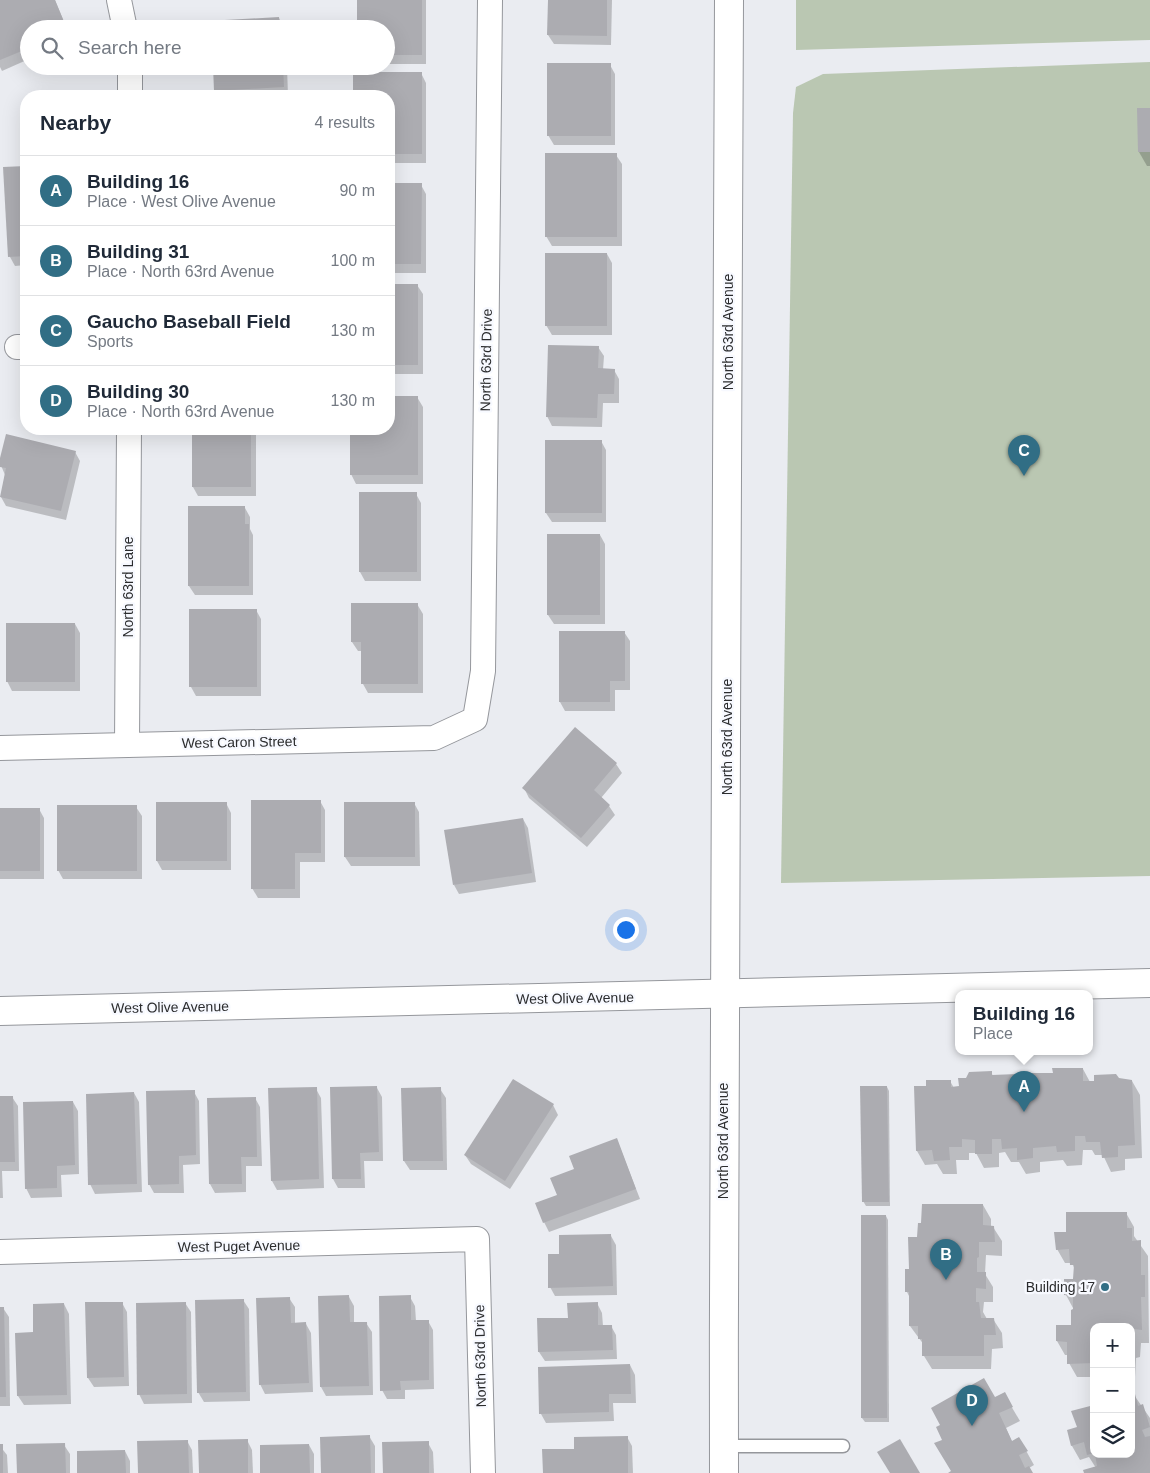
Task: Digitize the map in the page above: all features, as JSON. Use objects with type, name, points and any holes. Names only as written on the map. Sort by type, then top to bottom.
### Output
[{"type":"street","points":[[120,0],[124,20]]},
{"type":"street","name":"North 63rd Drive","points":[[475,719],[483,671],[490,0]]},
{"type":"street","name":"North 63rd Avenue","points":[[724,1473],[724,994],[727,773],[729,0]]},
{"type":"street","points":[[130,75],[130,90]]},
{"type":"street","name":"North 63rd Lane","points":[[127,745],[129,435]]},
{"type":"street","name":"West Caron Street","points":[[0,748],[434,738],[475,719]]},
{"type":"street","name":"West Olive Avenue","points":[[0,1011],[1150,983]]},
{"type":"street","name":"North 63rd Drive","points":[[477,1240],[483,1473]]},
{"type":"street","name":"West Puget Avenue","points":[[0,1252],[477,1240]]},
{"type":"lane","points":[[724,1446],[843,1446]]},
{"type":"green space","points":[[796,0],[1150,0],[1150,40],[796,50]]},
{"type":"green space","points":[[1150,62],[1150,876],[781,883],[793,113],[796,87],[823,74]]},
{"type":"building","points":[[0,0],[55,0],[63,20],[20,20],[20,52],[0,60]]},
{"type":"building","points":[[357,0],[422,0],[422,55],[395,55],[395,20],[357,20]]},
{"type":"building","points":[[548,0],[607,0],[607,36],[547,35]]},
{"type":"building","points":[[279,17],[279,20],[225,20]]},
{"type":"building","points":[[547,63],[611,63],[611,136],[547,136]]},
{"type":"building","points":[[395,72],[422,72],[422,154],[395,154],[395,90],[353,90],[353,75],[395,75]]},
{"type":"building","points":[[213,75],[283,75],[284,87],[214,90]]},
{"type":"building","points":[[1137,108],[1150,108],[1150,152],[1138,152]]},
{"type":"building","points":[[545,153],[617,153],[617,237],[545,237]]},
{"type":"building","points":[[20,166],[20,256],[8,257],[3,167]]},
{"type":"building","points":[[395,183],[422,183],[421,264],[395,264]]},
{"type":"building","points":[[545,253],[607,253],[607,326],[545,326]]},
{"type":"building","points":[[395,284],[418,284],[418,365],[395,365]]},
{"type":"building","points":[[548,345],[599,346],[598,368],[615,369],[614,394],[598,394],[597,418],[546,417]]},
{"type":"building","points":[[395,396],[418,396],[418,475],[350,475],[350,435],[395,435]]},
{"type":"building","points":[[6,434],[76,451],[61,511],[0,497],[6,468],[0,467],[0,458]]},
{"type":"building","points":[[192,435],[251,435],[251,487],[192,487]]},
{"type":"building","points":[[545,440],[602,440],[602,513],[545,513]]},
{"type":"building","points":[[359,492],[417,492],[417,572],[359,572]]},
{"type":"building","points":[[188,506],[245,506],[245,524],[249,524],[249,586],[188,586]]},
{"type":"building","points":[[547,534],[600,534],[600,615],[547,615]]},
{"type":"building","points":[[351,603],[418,603],[418,684],[361,684],[361,642],[351,642]]},
{"type":"building","points":[[189,609],[257,609],[257,687],[189,687]]},
{"type":"building","points":[[6,623],[75,623],[75,682],[6,682]]},
{"type":"building","points":[[559,631],[625,631],[625,681],[610,681],[610,702],[559,702]]},
{"type":"building","points":[[575,727],[617,763],[594,790],[610,805],[581,838],[522,788]]},
{"type":"building","points":[[251,800],[321,800],[321,853],[295,853],[295,889],[251,889]]},
{"type":"building","points":[[156,802],[227,802],[227,861],[156,861]]},
{"type":"building","points":[[344,802],[415,802],[415,857],[344,857]]},
{"type":"building","points":[[57,805],[137,805],[137,871],[57,871]]},
{"type":"building","points":[[0,808],[40,808],[40,871],[0,871]]},
{"type":"building","points":[[523,818],[532,873],[453,885],[444,830]]},
{"type":"building","points":[[1052,1068],[1083,1068],[1083,1081],[1094,1081],[1094,1075],[1116,1074],[1119,1078],[1132,1080],[1135,1145],[1118,1146],[1118,1157],[1102,1158],[1100,1142],[1086,1142],[1085,1136],[1075,1136],[1075,1151],[1057,1152],[1056,1146],[1033,1148],[1033,1158],[1017,1160],[1017,1148],[1002,1149],[1001,1139],[992,1139],[992,1154],[975,1154],[975,1140],[962,1139],[962,1147],[949,1147],[950,1160],[934,1161],[932,1150],[916,1151],[914,1086],[926,1086],[926,1080],[951,1080],[951,1087],[959,1086],[958,1078],[966,1078],[969,1072],[992,1071],[992,1075],[1017,1074],[1018,1082],[1023,1082],[1023,1073],[1053,1073]]},
{"type":"building","points":[[513,1079],[554,1104],[505,1181],[464,1155]]},
{"type":"building","points":[[377,1086],[379,1152],[360,1153],[361,1179],[332,1179],[330,1087]]},
{"type":"building","points":[[860,1086],[887,1086],[889,1202],[862,1202]]},
{"type":"building","points":[[317,1087],[319,1179],[271,1181],[268,1088]]},
{"type":"building","points":[[441,1087],[443,1161],[403,1161],[401,1088]]},
{"type":"building","points":[[195,1090],[196,1155],[179,1156],[179,1184],[148,1185],[146,1091]]},
{"type":"building","points":[[134,1092],[137,1184],[88,1185],[86,1094]]},
{"type":"building","points":[[0,1096],[13,1096],[15,1162],[0,1162]]},
{"type":"building","points":[[256,1097],[257,1157],[241,1157],[242,1184],[209,1184],[207,1098]]},
{"type":"building","points":[[73,1101],[75,1165],[57,1166],[57,1188],[25,1189],[23,1102]]},
{"type":"building","points":[[617,1138],[636,1189],[543,1223],[535,1203],[557,1195],[550,1178],[574,1169],[569,1156]]},
{"type":"building","points":[[922,1204],[983,1204],[983,1225],[994,1226],[995,1242],[979,1242],[979,1257],[977,1258],[977,1272],[986,1272],[986,1289],[976,1288],[976,1302],[979,1302],[981,1318],[994,1318],[996,1335],[984,1335],[984,1356],[922,1356],[922,1339],[918,1339],[918,1326],[909,1326],[909,1292],[905,1292],[905,1269],[909,1269],[908,1237],[917,1237],[918,1223],[921,1223]]},
{"type":"building","name":"Building 17","points":[[1066,1212],[1127,1212],[1127,1228],[1132,1228],[1132,1241],[1141,1240],[1141,1275],[1145,1275],[1145,1297],[1141,1297],[1142,1330],[1135,1329],[1135,1323],[1090,1323],[1090,1363],[1067,1364],[1067,1342],[1056,1341],[1056,1325],[1071,1325],[1071,1310],[1073,1309],[1073,1296],[1064,1295],[1064,1279],[1073,1279],[1074,1265],[1070,1265],[1069,1249],[1056,1250],[1054,1232],[1066,1232]]},
{"type":"building","points":[[861,1215],[886,1215],[887,1418],[861,1418]]},
{"type":"building","points":[[611,1234],[613,1286],[548,1288],[548,1254],[559,1254],[559,1235]]},
{"type":"building","points":[[349,1295],[350,1322],[367,1322],[369,1386],[320,1387],[318,1296]]},
{"type":"building","points":[[411,1295],[411,1320],[429,1320],[429,1380],[400,1381],[401,1390],[380,1391],[379,1296]]},
{"type":"building","points":[[290,1297],[291,1323],[306,1322],[309,1383],[259,1385],[256,1298]]},
{"type":"building","points":[[244,1299],[246,1392],[197,1393],[195,1300]]},
{"type":"building","points":[[85,1302],[123,1302],[124,1377],[87,1378]]},
{"type":"building","points":[[186,1302],[187,1394],[137,1395],[136,1303]]},
{"type":"building","points":[[598,1302],[598,1325],[612,1325],[613,1350],[538,1352],[537,1318],[568,1318],[567,1303]]},
{"type":"building","points":[[64,1303],[67,1395],[17,1396],[15,1333],[33,1332],[33,1304]]},
{"type":"building","points":[[0,1307],[4,1307],[6,1397],[0,1397]]},
{"type":"building","points":[[630,1364],[631,1394],[609,1394],[609,1412],[539,1414],[538,1367]]},
{"type":"building","points":[[984,1378],[995,1397],[1005,1392],[1013,1407],[999,1413],[1012,1441],[1019,1437],[1028,1451],[1019,1455],[1025,1468],[1029,1466],[1033,1473],[948,1473],[951,1471],[934,1443],[942,1440],[936,1427],[940,1425],[931,1408]]},
{"type":"building","points":[[1135,1394],[1138,1406],[1143,1404],[1150,1427],[1142,1430],[1145,1437],[1150,1436],[1150,1473],[1084,1473],[1083,1470],[1097,1466],[1096,1458],[1135,1458]]},
{"type":"building","points":[[1090,1406],[1090,1454],[1087,1455],[1084,1442],[1071,1446],[1067,1430],[1077,1427],[1071,1411]]},
{"type":"building","points":[[370,1435],[371,1473],[321,1473],[320,1437]]},
{"type":"building","points":[[628,1436],[628,1473],[543,1473],[542,1449],[574,1449],[574,1437]]},
{"type":"building","points":[[248,1439],[248,1473],[199,1473],[198,1440]]},
{"type":"building","points":[[900,1439],[920,1473],[890,1473],[877,1452]]},
{"type":"building","points":[[188,1440],[189,1473],[138,1473],[137,1441]]},
{"type":"building","points":[[429,1441],[429,1473],[383,1473],[382,1442]]},
{"type":"building","points":[[65,1443],[66,1473],[17,1473],[16,1444]]},
{"type":"building","points":[[0,1444],[3,1444],[3,1473],[0,1473]]},
{"type":"building","points":[[309,1444],[310,1473],[260,1473],[260,1445]]},
{"type":"building","points":[[125,1450],[126,1473],[77,1473],[77,1451]]},
{"type":"place","name":"Gaucho Baseball Field","points":[[1024,476]]},
{"type":"place","name":"Building 16","points":[[1024,1112]]},
{"type":"place","name":"Building 31","points":[[946,1280]]},
{"type":"place","name":"Building 17","points":[[1105,1287]]},
{"type":"place","name":"Building 30","points":[[972,1426]]}]
